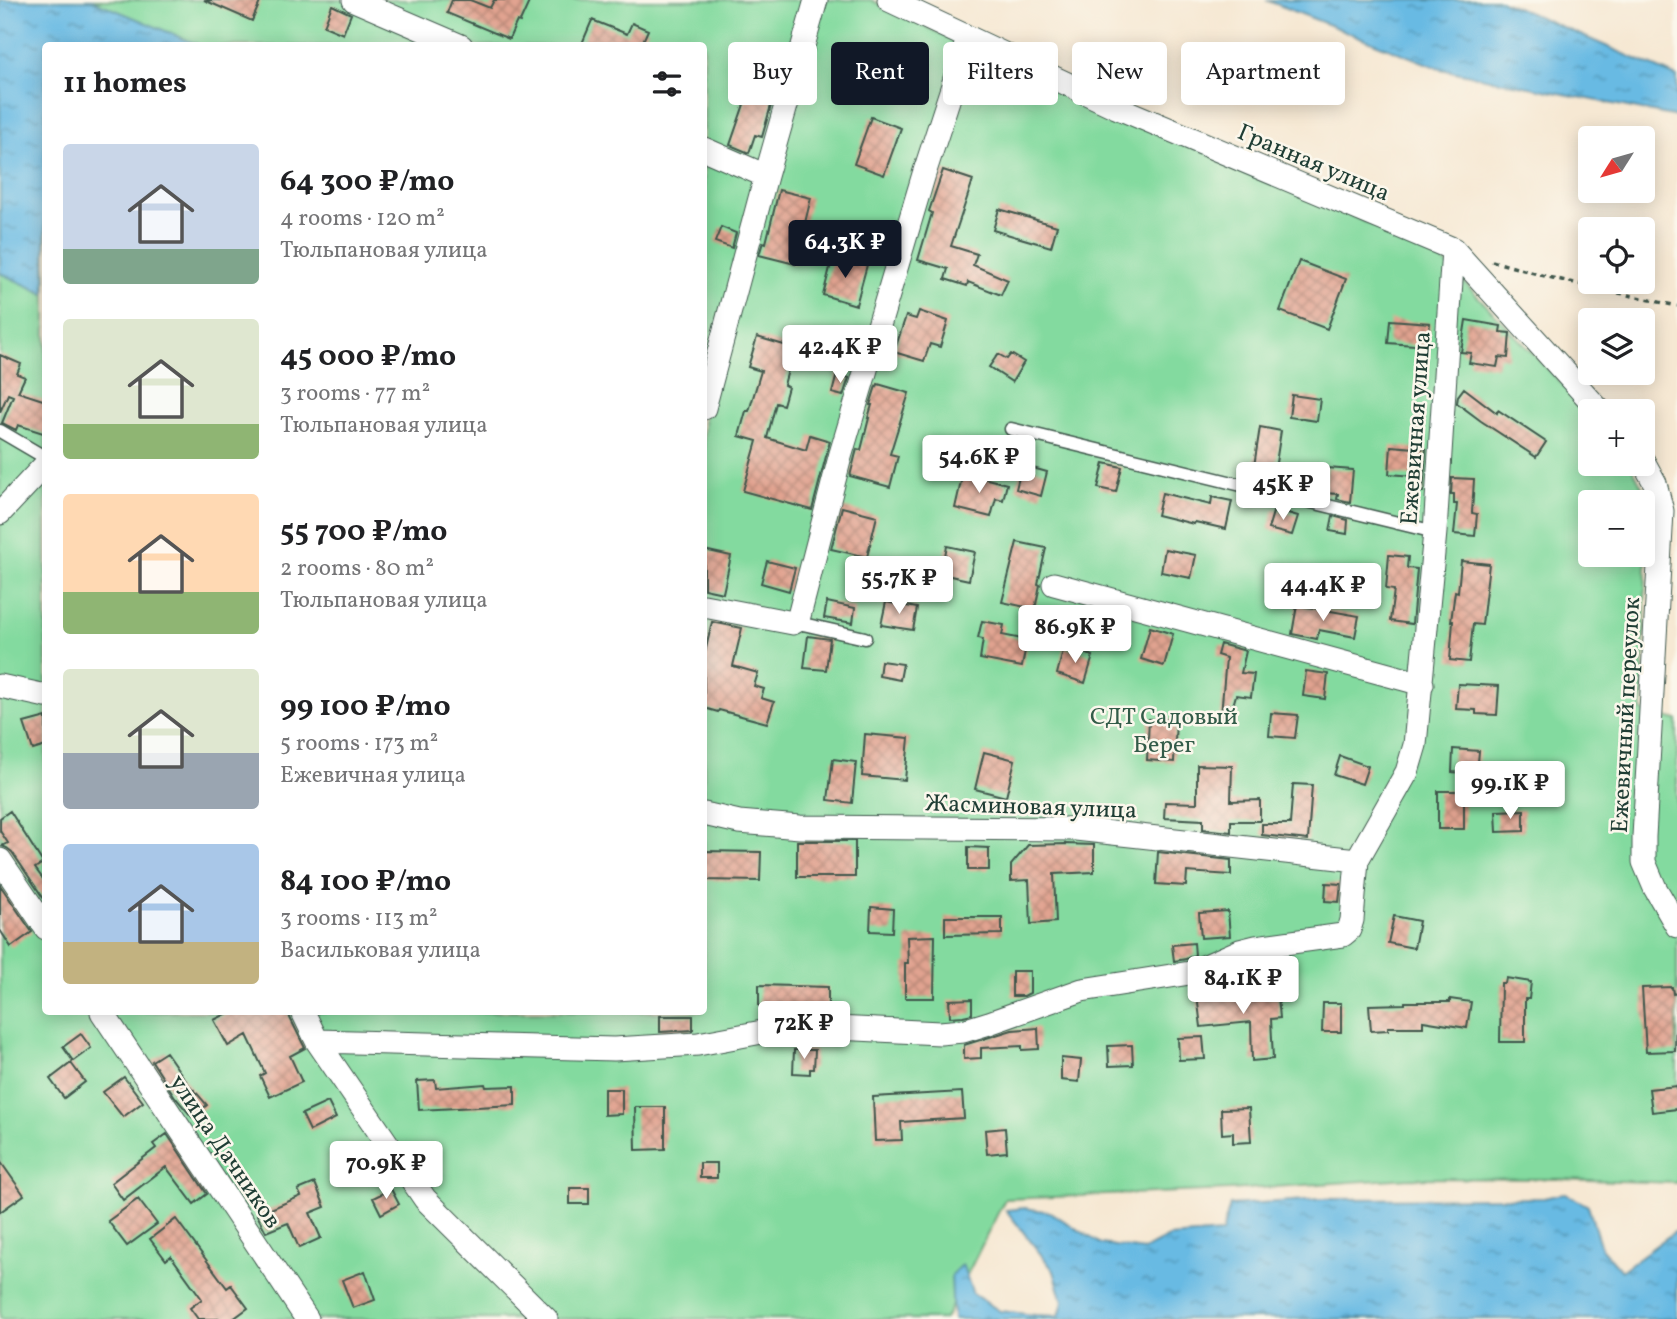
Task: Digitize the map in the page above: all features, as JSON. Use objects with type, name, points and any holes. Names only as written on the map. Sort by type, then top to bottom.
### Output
[{"type":"street","points":[[354,0],[452,42]]},
{"type":"street","points":[[707,397],[816,0]]},
{"type":"street","name":"Гранная улица","points":[[889,0],[1116,107],[1453,249]]},
{"type":"street","points":[[707,607],[794,622],[797,620],[840,457],[968,39]]},
{"type":"street","points":[[707,150],[766,176]]},
{"type":"street","points":[[1453,249],[1589,399]]},
{"type":"street","name":"Ежевичная улица","points":[[317,1041],[614,1049],[698,1044],[794,1026],[940,1033],[963,1031],[1082,990],[1190,973],[1240,951],[1256,947],[1343,936],[1349,930],[1352,920],[1357,860],[1407,772],[1415,745],[1435,532],[1453,249]]},
{"type":"street","points":[[0,513],[42,468]]},
{"type":"street","name":"Ежевичный переулок","points":[[1651,476],[1662,511],[1643,837],[1644,863],[1677,926]]},
{"type":"street","points":[[1054,584],[1422,684]]},
{"type":"street","points":[[0,685],[42,695]]},
{"type":"street","name":"Жасминовая улица","points":[[707,815],[738,822],[800,827],[1076,829],[1357,860]]},
{"type":"street","points":[[0,860],[42,922]]},
{"type":"street","name":"улица Дачников","points":[[104,1015],[307,1319]]},
{"type":"street","points":[[304,1015],[317,1041],[425,1199],[546,1319]]},
{"type":"lane","points":[[1011,429],[1435,532]]},
{"type":"lane","points":[[0,431],[42,456]]},
{"type":"lane","points":[[794,622],[864,638]]},
{"type":"path","points":[[1489,260],[1548,277],[1677,306]]},
{"type":"green space","name":"СДТ Садовый Берег","points":[[0,0],[871,0],[957,42],[943,42],[943,105],[1058,105],[1058,87],[1072,93],[1072,105],[1098,105],[1436,253],[1578,400],[1578,476],[1636,476],[1644,490],[1578,490],[1578,567],[1646,567],[1642,711],[1677,720],[1677,1183],[1410,1178],[1229,1190],[1005,1199],[945,1319],[0,1319]]},
{"type":"water","points":[[0,0],[92,0],[192,42],[42,42],[42,293],[0,273]]},
{"type":"water","points":[[1266,0],[1500,0],[1677,77],[1677,117],[1441,69]]},
{"type":"water","points":[[1565,1193],[1588,1206],[1601,1248],[1621,1271],[1677,1230],[1677,1319],[953,1319],[951,1275],[962,1264],[973,1294],[1000,1311],[1059,1316],[1063,1302],[1054,1271],[1006,1210],[1025,1208],[1050,1212],[1101,1244],[1144,1250],[1169,1237],[1222,1233],[1230,1205],[1323,1199],[1544,1198]]},
{"type":"building","points":[[204,0],[261,0],[252,21]]},
{"type":"building","points":[[452,0],[470,0],[490,8],[494,0],[530,0],[509,39],[447,13]]},
{"type":"building","points":[[332,5],[351,14],[343,34],[324,26]]},
{"type":"building","points":[[592,20],[627,34],[632,23],[648,30],[643,41],[645,42],[583,42]]},
{"type":"building","points":[[744,105],[771,105],[762,137],[755,135],[749,153],[730,145]]},
{"type":"building","points":[[871,117],[901,128],[884,175],[854,164]]},
{"type":"building","points":[[943,170],[973,180],[951,246],[977,254],[973,265],[1008,280],[1001,295],[968,282],[967,286],[945,279],[948,269],[918,260],[932,213],[929,211]]},
{"type":"building","points":[[779,190],[811,198],[795,264],[759,255],[763,242],[766,243]]},
{"type":"building","points":[[999,209],[1057,226],[1051,247],[993,230]]},
{"type":"building","points":[[721,227],[736,233],[732,248],[715,242]]},
{"type":"building","points":[[833,256],[867,265],[856,305],[823,295]]},
{"type":"building","points":[[1299,261],[1346,279],[1327,329],[1280,311]]},
{"type":"building","points":[[919,311],[948,321],[940,347],[930,344],[924,361],[894,352],[906,316],[916,319]]},
{"type":"building","points":[[1390,320],[1430,323],[1428,346],[1388,343]]},
{"type":"building","points":[[1466,320],[1501,326],[1500,332],[1510,333],[1508,358],[1499,357],[1497,367],[1469,363],[1471,353],[1461,352]]},
{"type":"building","points":[[757,337],[794,348],[784,385],[788,387],[783,405],[776,403],[767,438],[806,450],[810,435],[830,441],[812,510],[743,491],[757,441],[739,436],[761,371],[748,367]]},
{"type":"building","points":[[998,354],[1007,359],[1011,354],[1024,362],[1012,382],[989,367]]},
{"type":"building","points":[[0,355],[21,364],[17,374],[25,377],[18,392],[42,400],[42,433],[18,425],[16,430],[2,423],[13,396],[8,394],[0,412]]},
{"type":"building","points":[[837,374],[849,378],[843,396],[832,393]]},
{"type":"building","points":[[878,384],[909,393],[890,454],[898,456],[890,487],[850,476],[857,449],[861,450],[870,405]]},
{"type":"building","points":[[1464,388],[1497,413],[1498,410],[1546,442],[1536,457],[1457,403]]},
{"type":"building","points":[[1292,395],[1320,399],[1317,421],[1289,417]]},
{"type":"building","points":[[1260,427],[1281,431],[1273,482],[1252,479]]},
{"type":"building","points":[[1391,446],[1426,449],[1423,492],[1414,492],[1415,476],[1389,474]]},
{"type":"building","points":[[1104,463],[1122,467],[1116,492],[1098,488]]},
{"type":"building","points":[[1022,465],[1047,472],[1041,496],[1016,489]]},
{"type":"building","points":[[1327,468],[1353,470],[1350,502],[1337,499],[1338,494],[1324,493]]},
{"type":"building","points":[[963,473],[1007,484],[1003,500],[996,498],[991,517],[955,508]]},
{"type":"building","points":[[1452,478],[1474,479],[1472,513],[1477,514],[1475,536],[1454,534],[1457,504],[1454,504],[1454,494],[1451,494]]},
{"type":"building","points":[[1162,493],[1211,505],[1212,497],[1232,501],[1226,529],[1157,515]]},
{"type":"building","points":[[842,507],[877,516],[867,557],[831,549]]},
{"type":"building","points":[[1274,509],[1298,516],[1292,535],[1268,529]]},
{"type":"building","points":[[1333,516],[1348,520],[1347,534],[1330,531]]},
{"type":"building","points":[[1017,542],[1046,548],[1035,609],[1002,602]]},
{"type":"building","points":[[947,546],[975,552],[969,580],[941,574]]},
{"type":"building","points":[[1165,549],[1196,555],[1191,578],[1161,572]]},
{"type":"building","points":[[707,551],[731,556],[723,593],[707,590]]},
{"type":"building","points":[[1389,555],[1408,557],[1407,568],[1417,569],[1412,624],[1390,621],[1394,590],[1386,589]]},
{"type":"building","points":[[767,561],[795,568],[789,591],[761,583]]},
{"type":"building","points":[[1461,561],[1489,564],[1482,625],[1473,624],[1469,662],[1450,660],[1451,621],[1455,591],[1458,592]]},
{"type":"building","points":[[827,602],[855,608],[853,623],[824,618]]},
{"type":"building","points":[[886,602],[917,608],[913,630],[881,625]]},
{"type":"building","points":[[1297,605],[1359,616],[1355,637],[1319,630],[1317,639],[1292,634]]},
{"type":"building","points":[[982,621],[1004,625],[1002,635],[1027,640],[1022,667],[980,659],[983,639],[978,638]]},
{"type":"building","points":[[712,622],[742,628],[733,666],[758,673],[754,686],[764,689],[761,698],[774,702],[767,723],[707,709],[707,644]]},
{"type":"building","points":[[1150,627],[1173,634],[1164,666],[1141,659]]},
{"type":"building","points":[[808,636],[830,639],[826,670],[804,668]]},
{"type":"building","points":[[1220,644],[1246,651],[1241,673],[1254,674],[1251,697],[1236,695],[1230,716],[1221,715],[1226,658],[1217,655]]},
{"type":"building","points":[[1064,647],[1093,656],[1085,683],[1057,674]]},
{"type":"building","points":[[881,661],[903,664],[900,680],[879,676]]},
{"type":"building","points":[[1306,671],[1328,674],[1325,699],[1303,696]]},
{"type":"building","points":[[1458,684],[1499,686],[1497,715],[1456,709]]},
{"type":"building","points":[[1271,713],[1298,715],[1295,738],[1269,736]]},
{"type":"building","points":[[42,718],[42,747],[33,750],[24,723]]},
{"type":"building","points":[[1149,719],[1176,720],[1174,762],[1147,760]]},
{"type":"building","points":[[865,734],[909,738],[905,780],[862,776]]},
{"type":"building","points":[[1453,749],[1479,751],[1477,774],[1452,772]]},
{"type":"building","points":[[984,752],[1015,760],[1006,797],[975,789]]},
{"type":"building","points":[[1340,756],[1368,766],[1362,784],[1334,775]]},
{"type":"building","points":[[833,759],[856,762],[852,803],[828,800]]},
{"type":"building","points":[[1197,765],[1232,766],[1231,801],[1260,800],[1260,821],[1231,821],[1231,832],[1203,829],[1203,820],[1164,818],[1165,802],[1197,803]]},
{"type":"building","points":[[1293,784],[1312,785],[1308,840],[1262,835],[1262,824],[1290,824]]},
{"type":"building","points":[[1438,791],[1464,791],[1464,829],[1438,829]]},
{"type":"building","points":[[1524,810],[1524,831],[1497,832],[1496,811]]},
{"type":"building","points":[[10,811],[42,861],[35,868],[42,878],[42,896],[12,852],[2,846],[8,843],[0,831],[0,818]]},
{"type":"building","points":[[797,841],[855,841],[855,877],[797,877]]},
{"type":"building","points":[[1028,845],[1094,845],[1094,872],[1054,874],[1056,922],[1031,924],[1029,880],[1011,881],[1011,865]]},
{"type":"building","points":[[968,847],[989,848],[989,870],[968,870]]},
{"type":"building","points":[[707,851],[761,852],[760,881],[707,880]]},
{"type":"building","points":[[1158,852],[1231,860],[1231,875],[1187,872],[1186,886],[1156,884]]},
{"type":"building","points":[[1326,883],[1341,884],[1339,902],[1325,901]]},
{"type":"building","points":[[0,885],[32,932],[11,947],[0,930]]},
{"type":"building","points":[[871,907],[893,909],[892,932],[870,931]]},
{"type":"building","points":[[1228,911],[1230,936],[1201,938],[1199,913]]},
{"type":"building","points":[[1394,916],[1419,921],[1414,948],[1388,943]]},
{"type":"building","points":[[945,917],[1002,917],[1002,934],[945,935]]},
{"type":"building","points":[[935,936],[934,998],[905,998],[907,937]]},
{"type":"building","points":[[1194,943],[1195,955],[1174,961],[1172,945]]},
{"type":"building","points":[[1012,971],[1030,971],[1030,993],[1012,996]]},
{"type":"building","points":[[1506,978],[1531,982],[1529,999],[1525,999],[1525,1042],[1500,1042],[1501,983],[1505,983]]},
{"type":"building","points":[[759,985],[828,987],[828,1007],[759,1006]]},
{"type":"building","points":[[1672,987],[1673,994],[1677,993],[1675,1051],[1646,1052],[1642,988]]},
{"type":"building","points":[[1268,988],[1269,998],[1278,997],[1280,1018],[1271,1019],[1273,1059],[1252,1061],[1251,1022],[1201,1027],[1197,995]]},
{"type":"building","points":[[972,999],[972,1014],[950,1017],[949,1000]]},
{"type":"building","points":[[1450,999],[1471,1002],[1467,1028],[1423,1021],[1423,1027],[1388,1027],[1388,1030],[1371,1031],[1369,1005],[1450,1002]]},
{"type":"building","points":[[1323,1003],[1341,1003],[1341,1032],[1322,1032]]},
{"type":"building","points":[[224,1015],[290,1015],[305,1048],[290,1056],[302,1082],[270,1097],[260,1076],[265,1073],[247,1035],[228,1046],[214,1020]]},
{"type":"building","points":[[660,1016],[693,1016],[693,1030],[660,1032]]},
{"type":"building","points":[[1038,1028],[1039,1049],[1022,1050],[1022,1046],[981,1048],[981,1058],[964,1059],[964,1045],[1012,1030]]},
{"type":"building","points":[[81,1034],[91,1048],[73,1061],[63,1047]]},
{"type":"building","points":[[1203,1037],[1205,1059],[1179,1060],[1178,1038]]},
{"type":"building","points":[[1132,1045],[1133,1065],[1109,1066],[1108,1046]]},
{"type":"building","points":[[794,1050],[815,1050],[814,1069],[810,1069],[810,1074],[793,1073]]},
{"type":"building","points":[[166,1052],[193,1091],[207,1105],[192,1117],[175,1097],[152,1061]]},
{"type":"building","points":[[1061,1058],[1081,1060],[1079,1082],[1061,1080]]},
{"type":"building","points":[[71,1063],[85,1082],[64,1098],[50,1079]]},
{"type":"building","points":[[124,1077],[143,1102],[123,1117],[103,1092]]},
{"type":"building","points":[[435,1080],[436,1088],[485,1084],[486,1087],[515,1086],[515,1105],[419,1110],[417,1081]]},
{"type":"building","points":[[1677,1086],[1677,1109],[1652,1112],[1649,1089]]},
{"type":"building","points":[[604,1089],[622,1089],[622,1114],[604,1115]]},
{"type":"building","points":[[962,1092],[964,1118],[901,1122],[902,1140],[875,1141],[873,1097]]},
{"type":"building","points":[[328,1102],[336,1118],[310,1131],[302,1114]]},
{"type":"building","points":[[635,1107],[665,1107],[665,1149],[636,1150]]},
{"type":"building","points":[[1249,1108],[1251,1142],[1233,1143],[1233,1133],[1222,1134],[1221,1109]]},
{"type":"building","points":[[1005,1128],[1007,1152],[987,1154],[985,1130]]},
{"type":"building","points":[[167,1134],[207,1194],[194,1204],[166,1167],[123,1200],[111,1183],[156,1148],[153,1144]]},
{"type":"building","points":[[0,1161],[24,1195],[0,1212]]},
{"type":"building","points":[[700,1163],[717,1163],[717,1178],[700,1178]]},
{"type":"building","points":[[315,1183],[325,1207],[310,1213],[321,1238],[299,1248],[288,1223],[266,1232],[257,1215],[301,1196],[298,1190]]},
{"type":"building","points":[[570,1188],[589,1188],[589,1204],[570,1204]]},
{"type":"building","points":[[391,1189],[399,1204],[381,1214],[373,1198]]},
{"type":"building","points":[[138,1199],[157,1224],[127,1246],[108,1221]]},
{"type":"building","points":[[176,1219],[227,1288],[231,1285],[248,1308],[233,1319],[198,1319],[190,1308],[202,1299],[171,1256],[166,1260],[150,1239]]},
{"type":"building","points":[[365,1271],[375,1300],[353,1308],[342,1280]]}]
